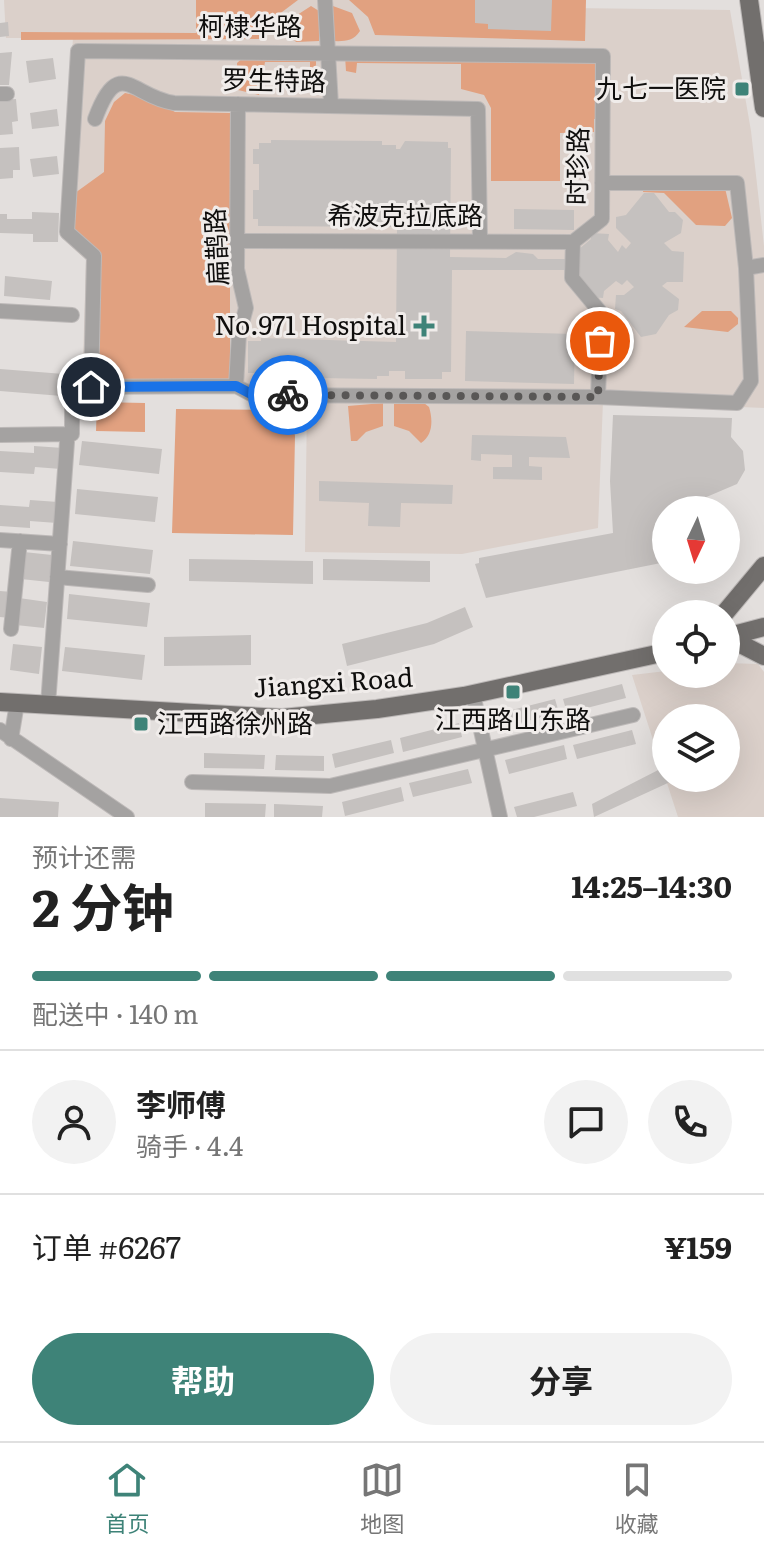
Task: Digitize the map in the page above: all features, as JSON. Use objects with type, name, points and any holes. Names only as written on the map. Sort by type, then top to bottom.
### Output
[{"type":"main road","points":[[749,0],[764,108]]},
{"type":"main road","points":[[736,600],[764,566]]},
{"type":"main road","points":[[740,633],[764,627]]},
{"type":"main road","points":[[740,644],[764,656]]},
{"type":"main road","name":"Jiangxi Road","points":[[8,702],[282,718],[377,709],[473,694],[652,655]]},
{"type":"street","points":[[325,0],[331,105]]},
{"type":"street","name":"柯棣华路","points":[[91,387],[94,256],[67,232],[78,51],[603,56]]},
{"type":"street","name":"时珍路","points":[[598,397],[601,313],[572,278],[573,242],[602,219],[603,56]]},
{"type":"street","name":"罗生特路","points":[[95,119],[107,90],[119,83],[130,82],[163,102],[478,109],[480,240]]},
{"type":"street","name":"扁鹊路","points":[[236,386],[239,334],[246,308],[237,269],[238,104]]},
{"type":"street","points":[[0,435],[72,434],[72,387],[236,386],[253,395],[598,397],[737,403],[751,381],[746,268],[737,183],[602,183]]},
{"type":"street","name":"希波克拉底路","points":[[238,241],[573,242]]},
{"type":"street","points":[[746,268],[764,265]]},
{"type":"street","points":[[0,311],[72,315]]},
{"type":"street","points":[[48,705],[67,442]]},
{"type":"street","points":[[0,540],[60,544]]},
{"type":"street","points":[[11,629],[20,541]]},
{"type":"street","points":[[57,577],[148,585]]},
{"type":"street","points":[[473,694],[500,817]]},
{"type":"street","points":[[8,702],[5,735],[127,817]]},
{"type":"street","points":[[192,782],[330,786],[633,715]]},
{"type":"shaded area","name":"No.971 Hospital","points":[[4,0],[570,0],[571,8],[730,10],[751,131],[764,246],[764,408],[603,401],[598,528],[462,554],[305,552],[307,404],[257,403],[231,392],[82,394],[86,260],[60,236],[73,38],[6,38]]},
{"type":"shaded area","points":[[196,0],[298,0],[266,24],[262,39],[21,40],[21,32],[196,33]]},
{"type":"shaded area","points":[[349,0],[586,0],[585,41],[375,35],[368,17]]},
{"type":"shaded area","points":[[311,6],[319,11],[319,41],[296,42],[290,35],[291,19]]},
{"type":"shaded area","points":[[333,6],[352,13],[360,31],[354,38],[329,41],[329,9]]},
{"type":"shaded area","points":[[246,55],[316,56],[316,70],[310,71],[310,62],[265,62],[259,95],[238,90],[237,63]]},
{"type":"shaded area","points":[[345,56],[599,59],[599,119],[594,119],[594,132],[560,133],[560,181],[491,181],[491,108],[484,95],[461,89],[461,64],[357,63],[356,73],[346,71]]},
{"type":"shaded area","points":[[125,93],[149,98],[175,112],[230,113],[230,380],[96,382],[101,253],[72,229],[75,193],[104,172],[105,121],[114,102]]},
{"type":"shaded area","points":[[644,185],[725,188],[732,218],[725,226],[696,225],[664,193],[643,192]]},
{"type":"shaded area","points":[[702,311],[731,311],[738,318],[738,324],[728,332],[684,327]]},
{"type":"shaded area","points":[[97,402],[145,403],[145,432],[96,431]]},
{"type":"shaded area","points":[[383,403],[383,426],[366,432],[357,441],[351,441],[348,406]]},
{"type":"shaded area","points":[[424,403],[429,407],[431,422],[430,432],[421,443],[409,431],[394,426],[394,404]]},
{"type":"shaded area","points":[[176,409],[291,410],[295,436],[293,535],[172,533]]},
{"type":"shaded area","points":[[740,663],[758,664],[764,672],[764,817],[678,817],[670,792],[740,792],[740,704],[652,704],[652,737],[632,675],[652,673],[652,688],[740,688]]},
{"type":"building","points":[[475,0],[552,0],[551,31],[488,29],[488,24],[475,23]]},
{"type":"building","points":[[8,22],[9,36],[0,37],[0,23]]},
{"type":"building","points":[[12,52],[9,85],[0,85],[0,53]]},
{"type":"building","points":[[53,58],[56,79],[29,83],[26,61]]},
{"type":"building","points":[[16,99],[18,121],[12,122],[13,134],[0,135],[0,100]]},
{"type":"building","points":[[57,109],[59,126],[32,129],[30,113]]},
{"type":"building","points":[[271,140],[382,141],[382,145],[396,145],[396,149],[400,149],[405,141],[448,142],[448,148],[451,148],[450,257],[506,258],[516,252],[533,254],[538,259],[579,259],[579,249],[591,239],[591,233],[609,234],[608,240],[618,252],[622,245],[626,249],[631,243],[616,228],[616,217],[626,215],[644,193],[654,193],[669,212],[675,212],[683,220],[681,233],[664,243],[672,251],[684,252],[683,282],[667,282],[662,286],[679,299],[678,310],[669,315],[656,334],[641,337],[621,311],[615,309],[616,295],[624,295],[634,287],[627,280],[622,285],[616,281],[604,291],[603,298],[589,297],[578,280],[579,270],[452,270],[451,372],[442,372],[442,379],[405,379],[405,371],[389,371],[389,376],[377,376],[377,379],[261,377],[261,373],[248,373],[248,341],[261,341],[261,338],[396,342],[397,227],[258,226],[258,219],[253,219],[253,190],[259,190],[259,164],[253,164],[253,149],[259,149],[259,143],[271,143]]},
{"type":"building","points":[[19,147],[20,170],[13,170],[13,178],[0,179],[0,148]]},
{"type":"building","points":[[57,156],[59,174],[33,177],[30,159]]},
{"type":"building","points":[[514,209],[574,210],[574,230],[514,229]]},
{"type":"building","points":[[32,212],[59,213],[58,242],[33,242],[33,234],[0,233],[0,214],[7,214],[7,219],[32,219]]},
{"type":"building","points":[[5,276],[52,281],[50,300],[4,296]]},
{"type":"building","points":[[466,331],[575,334],[574,384],[465,381]]},
{"type":"building","points":[[0,369],[64,374],[62,396],[0,391]]},
{"type":"building","points":[[613,415],[732,418],[731,437],[743,451],[745,470],[737,484],[709,496],[652,496],[652,565],[486,598],[475,564],[479,563],[479,558],[613,533],[610,481]]},
{"type":"building","points":[[472,435],[566,437],[570,458],[529,457],[529,466],[542,467],[542,480],[493,479],[493,467],[512,467],[512,455],[481,454],[481,461],[471,460]]},
{"type":"building","points":[[82,441],[162,449],[159,474],[79,465]]},
{"type":"building","points":[[34,446],[63,448],[61,469],[35,467],[34,474],[0,472],[0,451],[34,453]]},
{"type":"building","points":[[319,481],[453,485],[452,504],[401,503],[400,527],[368,526],[369,503],[319,501]]},
{"type":"building","points":[[77,489],[158,497],[155,522],[75,514]]},
{"type":"building","points":[[30,500],[58,502],[57,523],[30,521],[30,528],[0,526],[0,505],[29,507]]},
{"type":"building","points":[[73,541],[153,550],[150,574],[70,566]]},
{"type":"building","points":[[24,552],[52,555],[49,582],[21,579]]},
{"type":"building","points":[[189,559],[313,561],[313,584],[189,581]]},
{"type":"building","points":[[323,559],[430,561],[430,582],[323,580]]},
{"type":"building","points":[[0,591],[12,592],[10,618],[0,617]]},
{"type":"building","points":[[69,594],[150,603],[147,627],[67,619]]},
{"type":"building","points":[[19,598],[47,602],[44,628],[16,625]]},
{"type":"building","points":[[465,607],[473,627],[434,644],[347,666],[342,644],[427,623]]},
{"type":"building","points":[[251,635],[251,665],[164,666],[164,637]]},
{"type":"building","points":[[13,644],[42,647],[39,674],[10,670]]},
{"type":"building","points":[[65,647],[145,655],[142,680],[62,671]]},
{"type":"building","points":[[622,684],[626,698],[567,713],[563,699]]},
{"type":"building","points":[[555,699],[559,713],[500,728],[496,714]]},
{"type":"building","points":[[459,723],[462,737],[403,752],[400,738]]},
{"type":"building","points":[[632,730],[636,744],[577,759],[573,745]]},
{"type":"building","points":[[391,740],[394,753],[335,768],[332,754]]},
{"type":"building","points":[[564,745],[567,759],[509,774],[505,760]]},
{"type":"building","points":[[204,753],[265,755],[264,769],[204,768]]},
{"type":"building","points":[[276,755],[324,756],[324,771],[275,770]]},
{"type":"building","points":[[468,769],[472,783],[413,797],[409,783]]},
{"type":"building","points":[[652,773],[652,790],[594,817],[592,804]]},
{"type":"building","points":[[401,787],[404,801],[345,816],[342,802]]},
{"type":"building","points":[[573,792],[577,806],[534,817],[517,817],[514,807]]},
{"type":"building","points":[[0,798],[59,802],[58,817],[0,817]]},
{"type":"building","points":[[205,803],[266,804],[265,817],[205,817]]},
{"type":"building","points":[[274,804],[323,806],[322,817],[274,817]]},
{"type":"way so far","points":[[288,395],[598,397],[600,341]]},
{"type":"place","name":"九七一医院","points":[[742,89]]},
{"type":"place","name":"No.971 Hospital","points":[[424,326]]},
{"type":"place","name":"江西路山东路","points":[[513,692]]},
{"type":"place","name":"江西路徐州路","points":[[141,724]]},
{"type":"route","points":[[91,387],[236,386],[253,395],[288,395]]}]
